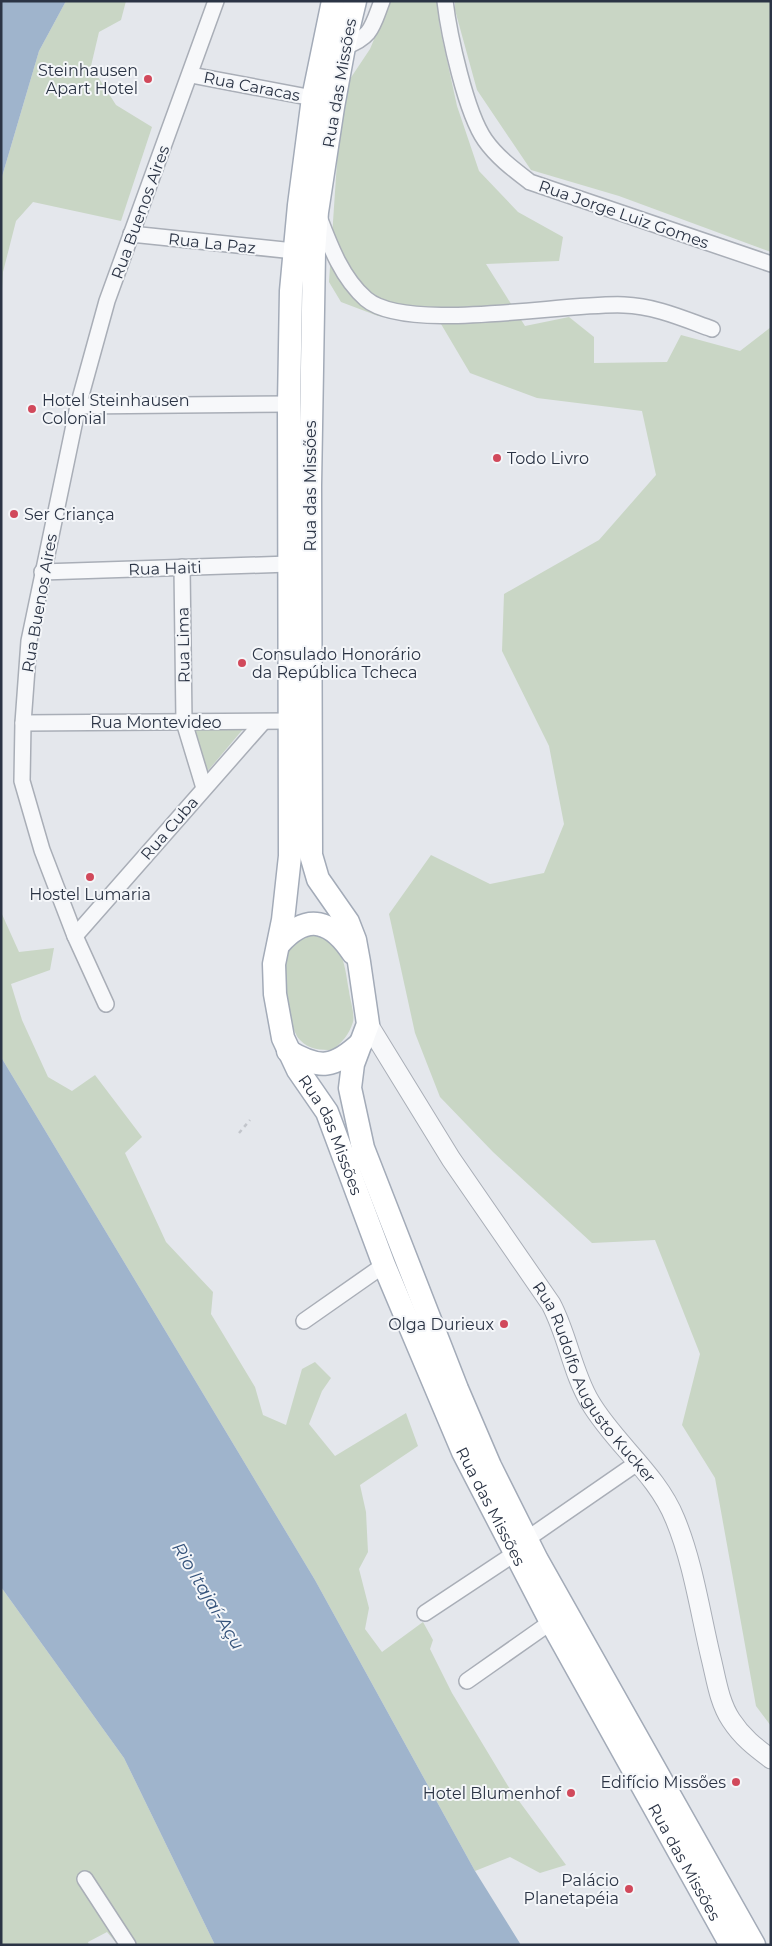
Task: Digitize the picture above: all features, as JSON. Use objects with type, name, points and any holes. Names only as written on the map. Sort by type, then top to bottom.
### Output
[{"type":"main road","name":"Rua das Missões","points":[[280,943],[290,856],[289,404],[294,251],[314,98],[333,1]]},
{"type":"main road","name":"Rua das Missões","points":[[355,1],[344,47],[317,212],[313,290],[311,424],[311,855],[318,879],[348,922],[355,940],[359,962]]},
{"type":"main road","points":[[289,404],[300,410],[311,424]]},
{"type":"main road","points":[[311,924],[324,925],[335,930],[359,962],[365,1033],[336,1062],[323,1065],[313,1064],[288,1051],[279,1024],[275,994],[274,964],[280,943],[300,926],[311,924]]},
{"type":"main road","name":"Rua das Missões","points":[[365,1033],[353,1064],[350,1088],[363,1148],[457,1390],[490,1466],[551,1622],[732,1945]]},
{"type":"main road","name":"Rua das Missões","points":[[288,1051],[298,1070],[327,1112],[384,1265],[463,1452],[586,1649],[754,1945]]},
{"type":"street","name":"Rua Buenos Aires","points":[[106,1004],[75,936],[42,850],[22,781],[23,723],[29,641],[78,406],[107,301],[191,75],[216,1]]},
{"type":"street","points":[[344,47],[359,42],[370,33],[382,1]]},
{"type":"street","name":"Rua Jorge Luiz Gomes","points":[[445,1],[453,46],[471,108],[484,138],[496,154],[513,170],[530,182],[771,264]]},
{"type":"street","name":"Rua Caracas","points":[[191,75],[314,98]]},
{"type":"street","points":[[317,212],[331,247],[350,282],[366,300],[386,310],[423,315],[625,305],[669,313],[712,330]]},
{"type":"street","name":"Rua La Paz","points":[[131,234],[294,251]]},
{"type":"street","points":[[78,406],[289,404]]},
{"type":"street","name":"Rua Haiti","points":[[42,572],[289,564]]},
{"type":"street","name":"Rua Lima","points":[[182,567],[184,722],[204,788]]},
{"type":"street","name":"Rua Montevideo","points":[[23,723],[289,721]]},
{"type":"street","name":"Rua Cuba","points":[[75,936],[263,722]]},
{"type":"street","name":"Rua Rudolfo Augusto Kucker","points":[[365,1033],[551,1304],[562,1325],[574,1366],[590,1401],[662,1495],[675,1518],[688,1560],[719,1692],[730,1718],[746,1741],[771,1759]]},
{"type":"street","points":[[304,1321],[384,1265]]},
{"type":"street","points":[[425,1612],[637,1463]]},
{"type":"street","points":[[467,1681],[551,1622]]},
{"type":"street","points":[[85,1880],[128,1945]]},
{"type":"path","points":[[239,1133],[250,1120]]},
{"type":"green space","points":[[66,1],[126,1],[121,20],[99,32],[91,66],[116,105],[152,127],[121,221],[33,202],[16,221],[3,272],[1,304],[1,180],[39,51]]},
{"type":"green space","points":[[390,1],[437,1],[440,28],[457,106],[479,171],[518,212],[563,237],[559,261],[486,264],[525,326],[569,317],[594,337],[594,363],[667,362],[681,335],[740,351],[771,327],[771,1726],[756,1706],[715,1478],[682,1425],[700,1354],[655,1240],[592,1243],[493,1152],[440,1097],[415,1033],[389,914],[431,855],[490,884],[544,873],[564,824],[549,746],[502,651],[504,594],[599,540],[656,475],[642,411],[537,398],[470,373],[441,324],[378,316],[341,302],[329,282],[339,132],[350,79],[370,49]]},
{"type":"green space","points":[[455,1],[771,1],[771,252],[619,196],[531,170],[477,90],[455,10]]},
{"type":"green space","points":[[192,726],[244,728],[206,773]]},
{"type":"green space","points":[[1,912],[19,952],[54,948],[50,970],[11,984],[22,1020],[48,1077],[72,1091],[95,1075],[142,1137],[125,1153],[166,1242],[213,1292],[211,1314],[255,1387],[263,1415],[286,1425],[302,1369],[315,1362],[331,1378],[322,1391],[309,1424],[335,1456],[406,1413],[418,1446],[360,1485],[366,1512],[368,1552],[359,1569],[369,1608],[365,1629],[382,1652],[423,1622],[433,1640],[430,1649],[452,1693],[508,1786],[566,1865],[540,1873],[510,1857],[475,1871],[315,1580],[1,1057]]},
{"type":"green space","points":[[306,935],[328,939],[335,945],[343,960],[353,1011],[353,1022],[345,1038],[333,1050],[315,1049],[307,1046],[300,1040],[289,1012],[285,985],[287,953],[295,942]]},
{"type":"green space","points":[[1,1587],[124,1758],[215,1945],[118,1945],[107,1932],[88,1942],[89,1945],[1,1945]]},
{"type":"water","points":[[1,1],[66,1],[39,51],[1,180]]},
{"type":"water","name":"Rio Itajaí-Açu","points":[[1,1057],[315,1580],[475,1871],[521,1945],[215,1945],[124,1758],[1,1587]]},
{"type":"place","name":"Steinhausen Apart Hotel","points":[[148,79]]},
{"type":"place","name":"Hotel Steinhausen Colonial","points":[[32,409]]},
{"type":"place","name":"Todo Livro","points":[[497,458]]},
{"type":"place","name":"Ser Criança","points":[[14,514]]},
{"type":"place","name":"Consulado Honorário da República Tcheca","points":[[242,663]]},
{"type":"place","name":"Hostel Lumaria","points":[[90,877]]},
{"type":"place","name":"Olga Durieux","points":[[504,1324]]},
{"type":"place","name":"Edifício Missões","points":[[736,1782]]},
{"type":"place","name":"Hotel Blumenhof","points":[[571,1793]]},
{"type":"place","name":"Palácio Planetapéia","points":[[629,1889]]}]
